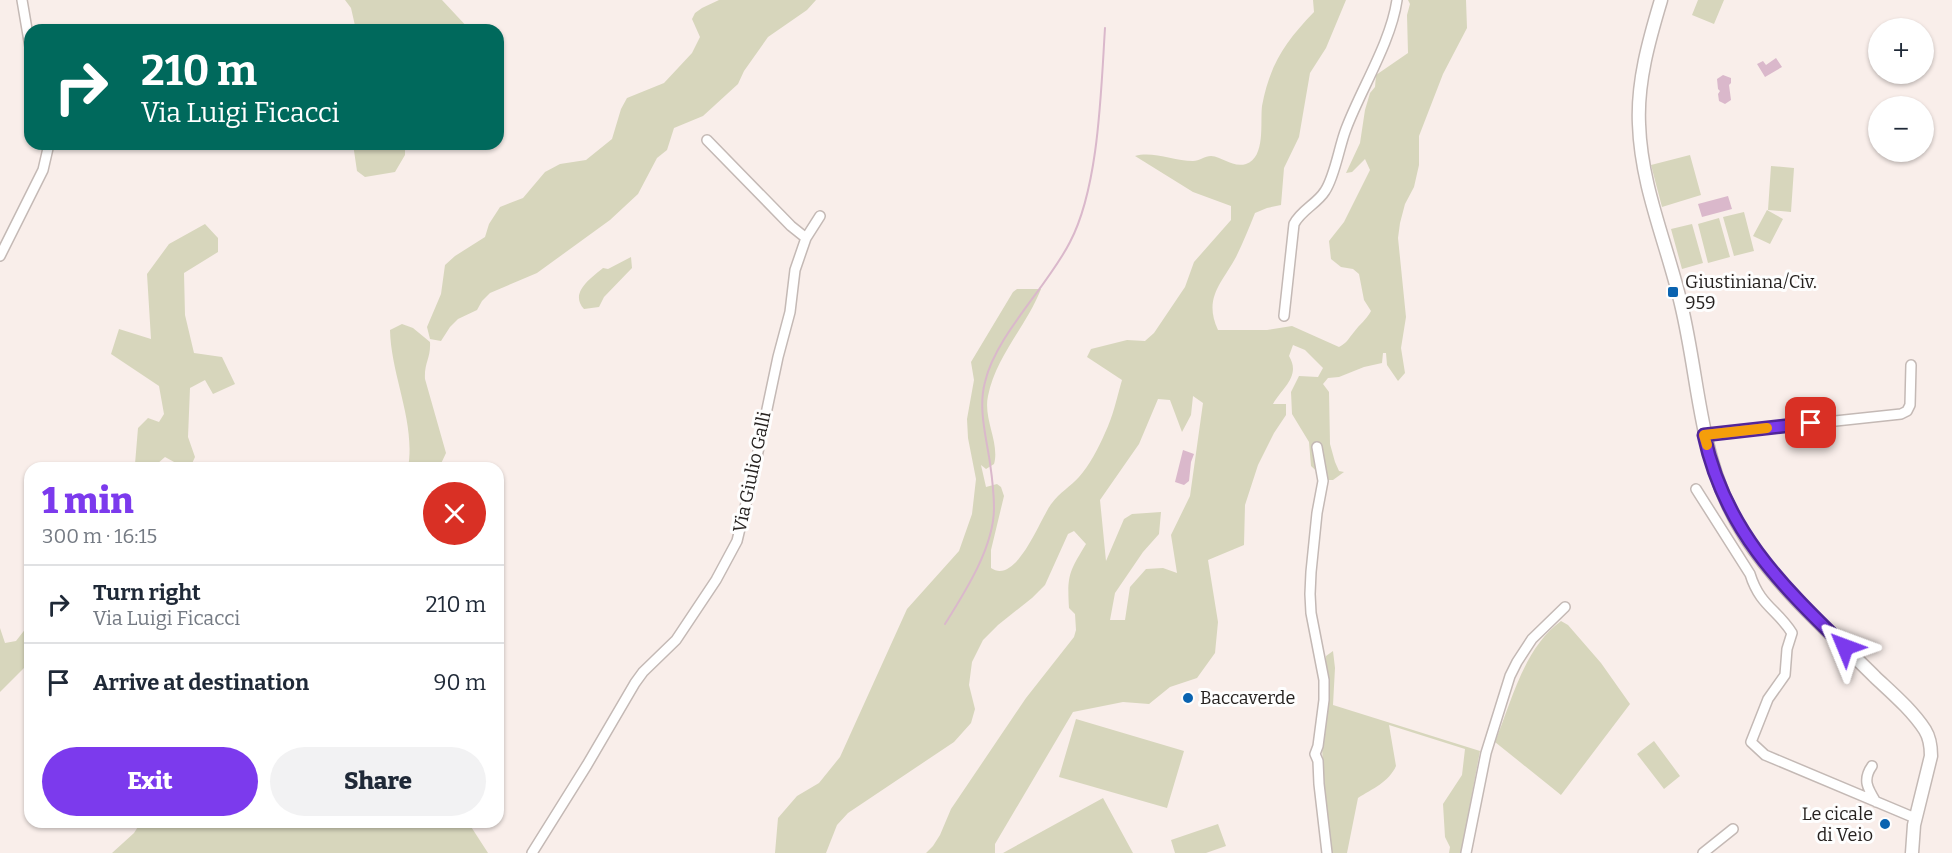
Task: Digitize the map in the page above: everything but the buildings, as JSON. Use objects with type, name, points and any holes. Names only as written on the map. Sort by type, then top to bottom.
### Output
[{"type":"street","points":[[22,0],[26,24]]},
{"type":"street","points":[[1284,316],[1294,224],[1299,215],[1327,188],[1346,128],[1389,30],[1397,0]]},
{"type":"street","points":[[1661,0],[1642,78],[1638,119],[1640,141],[1648,191],[1684,316],[1704,435],[1721,489],[1740,526],[1760,557],[1805,608],[1917,720],[1927,734],[1931,744],[1931,756],[1915,818],[1911,839],[1912,853]]},
{"type":"street","points":[[707,140],[782,217],[806,238]]},
{"type":"street","points":[[0,256],[43,170],[48,150]]},
{"type":"street","name":"Via Giulio Galli","points":[[532,853],[635,683],[643,672],[676,640],[716,580],[737,541],[790,312],[795,270],[806,238],[820,216]]},
{"type":"street","points":[[1704,435],[1904,412],[1910,405],[1911,365]]},
{"type":"street","points":[[1317,447],[1323,481],[1317,513],[1310,594],[1324,690],[1318,747],[1315,754],[1318,761],[1327,853]]},
{"type":"street","points":[[1696,489],[1750,574],[1763,603],[1792,633],[1787,649],[1785,675],[1768,699],[1751,742]]},
{"type":"street","points":[[1466,853],[1488,744],[1512,671],[1532,639],[1565,607]]},
{"type":"street","points":[[1742,736],[1765,755],[1915,818]]},
{"type":"street","points":[[1872,766],[1867,774],[1866,782],[1876,802]]},
{"type":"street","points":[[1703,853],[1733,829]]},
{"type":"green space","points":[[345,0],[442,0],[464,24],[355,24],[351,8]]},
{"type":"green space","points":[[719,0],[816,0],[807,10],[768,37],[744,71],[738,84],[703,116],[674,128],[667,150],[657,158],[638,194],[610,220],[537,273],[490,293],[477,310],[458,319],[441,341],[430,339],[427,327],[441,294],[445,265],[485,237],[489,224],[500,207],[523,198],[545,172],[560,164],[586,160],[612,139],[621,109],[627,98],[664,83],[692,53],[700,37],[692,19],[695,13]]},
{"type":"green space","points":[[1313,0],[1346,0],[1326,48],[1310,73],[1299,137],[1284,168],[1281,205],[1255,213],[1236,257],[1216,291],[1213,309],[1218,330],[1267,330],[1292,326],[1339,347],[1348,340],[1371,311],[1364,300],[1359,274],[1353,269],[1341,267],[1331,259],[1329,241],[1344,222],[1370,170],[1365,159],[1352,172],[1346,173],[1360,143],[1365,110],[1370,93],[1375,87],[1376,75],[1408,53],[1407,15],[1410,4],[1408,0],[1466,0],[1467,28],[1443,74],[1419,136],[1419,165],[1414,187],[1405,204],[1400,223],[1398,238],[1406,317],[1401,348],[1405,373],[1398,381],[1387,365],[1386,353],[1383,353],[1382,363],[1339,377],[1328,378],[1323,384],[1329,392],[1330,444],[1339,471],[1344,472],[1333,480],[1326,480],[1311,466],[1309,442],[1292,414],[1291,392],[1299,376],[1318,377],[1323,368],[1305,350],[1293,345],[1289,356],[1292,363],[1292,375],[1273,404],[1286,404],[1286,415],[1258,465],[1245,505],[1244,545],[1208,560],[1218,622],[1215,653],[1197,678],[1170,687],[1149,704],[1123,702],[1073,712],[995,844],[995,853],[926,853],[940,835],[951,809],[1026,698],[1074,637],[1075,614],[1069,608],[1068,588],[1070,574],[1086,544],[1074,531],[1068,534],[1045,585],[983,640],[972,662],[969,685],[975,709],[971,723],[954,742],[848,813],[837,825],[826,853],[775,853],[778,818],[797,796],[819,783],[840,757],[907,609],[959,551],[972,514],[976,479],[968,438],[967,419],[974,380],[971,362],[1013,292],[1017,289],[1041,289],[1028,316],[1004,355],[988,396],[987,405],[995,456],[994,464],[986,469],[981,465],[986,487],[997,484],[1001,487],[1004,496],[991,550],[991,568],[1001,571],[1019,559],[1047,510],[1086,467],[1108,427],[1122,380],[1087,357],[1091,349],[1127,340],[1145,341],[1154,333],[1185,287],[1194,262],[1231,220],[1231,206],[1193,192],[1135,156],[1149,155],[1193,161],[1211,156],[1241,165],[1252,160],[1259,147],[1262,106],[1274,66],[1295,33],[1314,12]],"holes":[[[1193,396],[1203,403],[1190,496],[1171,535],[1177,573],[1163,568],[1146,569],[1130,587],[1125,620],[1110,620],[1115,593],[1143,552],[1159,534],[1161,512],[1132,514],[1124,519],[1106,561],[1100,500],[1139,444],[1158,399],[1170,400],[1182,432],[1191,415]]]},
{"type":"green space","points":[[1698,0],[1724,0],[1714,24],[1692,15]]},
{"type":"green space","points":[[354,150],[405,150],[405,155],[395,172],[365,177],[357,171]]},
{"type":"green space","points":[[1690,155],[1701,195],[1662,207],[1651,165]]},
{"type":"green space","points":[[1771,166],[1794,168],[1791,212],[1768,210]]},
{"type":"green space","points":[[1767,210],[1783,219],[1770,244],[1753,236]]},
{"type":"green space","points":[[1744,212],[1754,251],[1734,256],[1723,217]]},
{"type":"green space","points":[[1719,218],[1730,257],[1708,263],[1698,224]]},
{"type":"green space","points":[[205,224],[218,238],[218,252],[184,273],[185,315],[194,353],[222,357],[235,384],[213,394],[205,380],[190,388],[188,437],[195,457],[193,462],[174,462],[165,457],[159,462],[135,462],[138,428],[148,418],[159,422],[164,414],[159,386],[111,354],[119,329],[151,339],[147,274],[169,244]]},
{"type":"green space","points":[[1692,224],[1703,263],[1682,269],[1671,229]]},
{"type":"green space","points":[[631,257],[632,268],[604,297],[599,307],[584,309],[579,297],[583,286],[603,268],[608,269]]},
{"type":"green space","points":[[402,324],[413,328],[430,342],[425,379],[446,453],[442,462],[409,462],[409,434],[394,364],[390,330]]},
{"type":"green space","points":[[1561,621],[1568,625],[1601,663],[1630,704],[1561,795],[1495,742],[1528,660],[1548,632]]},
{"type":"green space","points":[[0,628],[5,643],[16,641],[24,631],[24,668],[0,692]]},
{"type":"green space","points":[[1333,651],[1335,668],[1333,705],[1480,751],[1461,853],[1449,853],[1450,847],[1445,837],[1443,804],[1462,775],[1465,749],[1389,725],[1396,766],[1385,781],[1358,798],[1347,853],[1331,853],[1322,748],[1327,712],[1326,656]]},
{"type":"green space","points":[[1076,719],[1184,751],[1167,808],[1059,777]]},
{"type":"green space","points":[[1654,741],[1680,776],[1664,789],[1637,754]]},
{"type":"green space","points":[[1103,798],[1133,853],[1003,853]]},
{"type":"green space","points":[[1218,824],[1226,846],[1206,853],[1175,853],[1171,840]]},
{"type":"green space","points":[[137,828],[472,828],[488,853],[112,853]]},
{"type":"shaded area","points":[[1776,58],[1782,67],[1765,77],[1757,64],[1763,61],[1766,65]]},
{"type":"shaded area","points":[[1723,75],[1731,78],[1729,85],[1731,100],[1725,104],[1719,101],[1718,94],[1720,91],[1717,79]]},
{"type":"shaded area","points":[[1728,196],[1732,209],[1702,217],[1698,204]]},
{"type":"shaded area","points":[[1183,450],[1194,454],[1189,481],[1184,485],[1175,482]]},
{"type":"waterway","points":[[945,624],[977,569],[993,523],[993,485],[982,412],[985,382],[1000,346],[1070,242],[1080,220],[1087,194],[1097,138],[1105,28]]},
{"type":"slow traffic","points":[[1707,445],[1704,435],[1767,428]]},
{"type":"place","name":"Giustiniana/Civ. 959","points":[[1673,292]]},
{"type":"place","name":"Baccaverde","points":[[1188,698]]},
{"type":"place","name":"Le cicale di Veio","points":[[1885,824]]},
{"type":"route","points":[[1811,423],[1704,435],[1718,482],[1746,538],[1770,570],[1845,647]]}]
